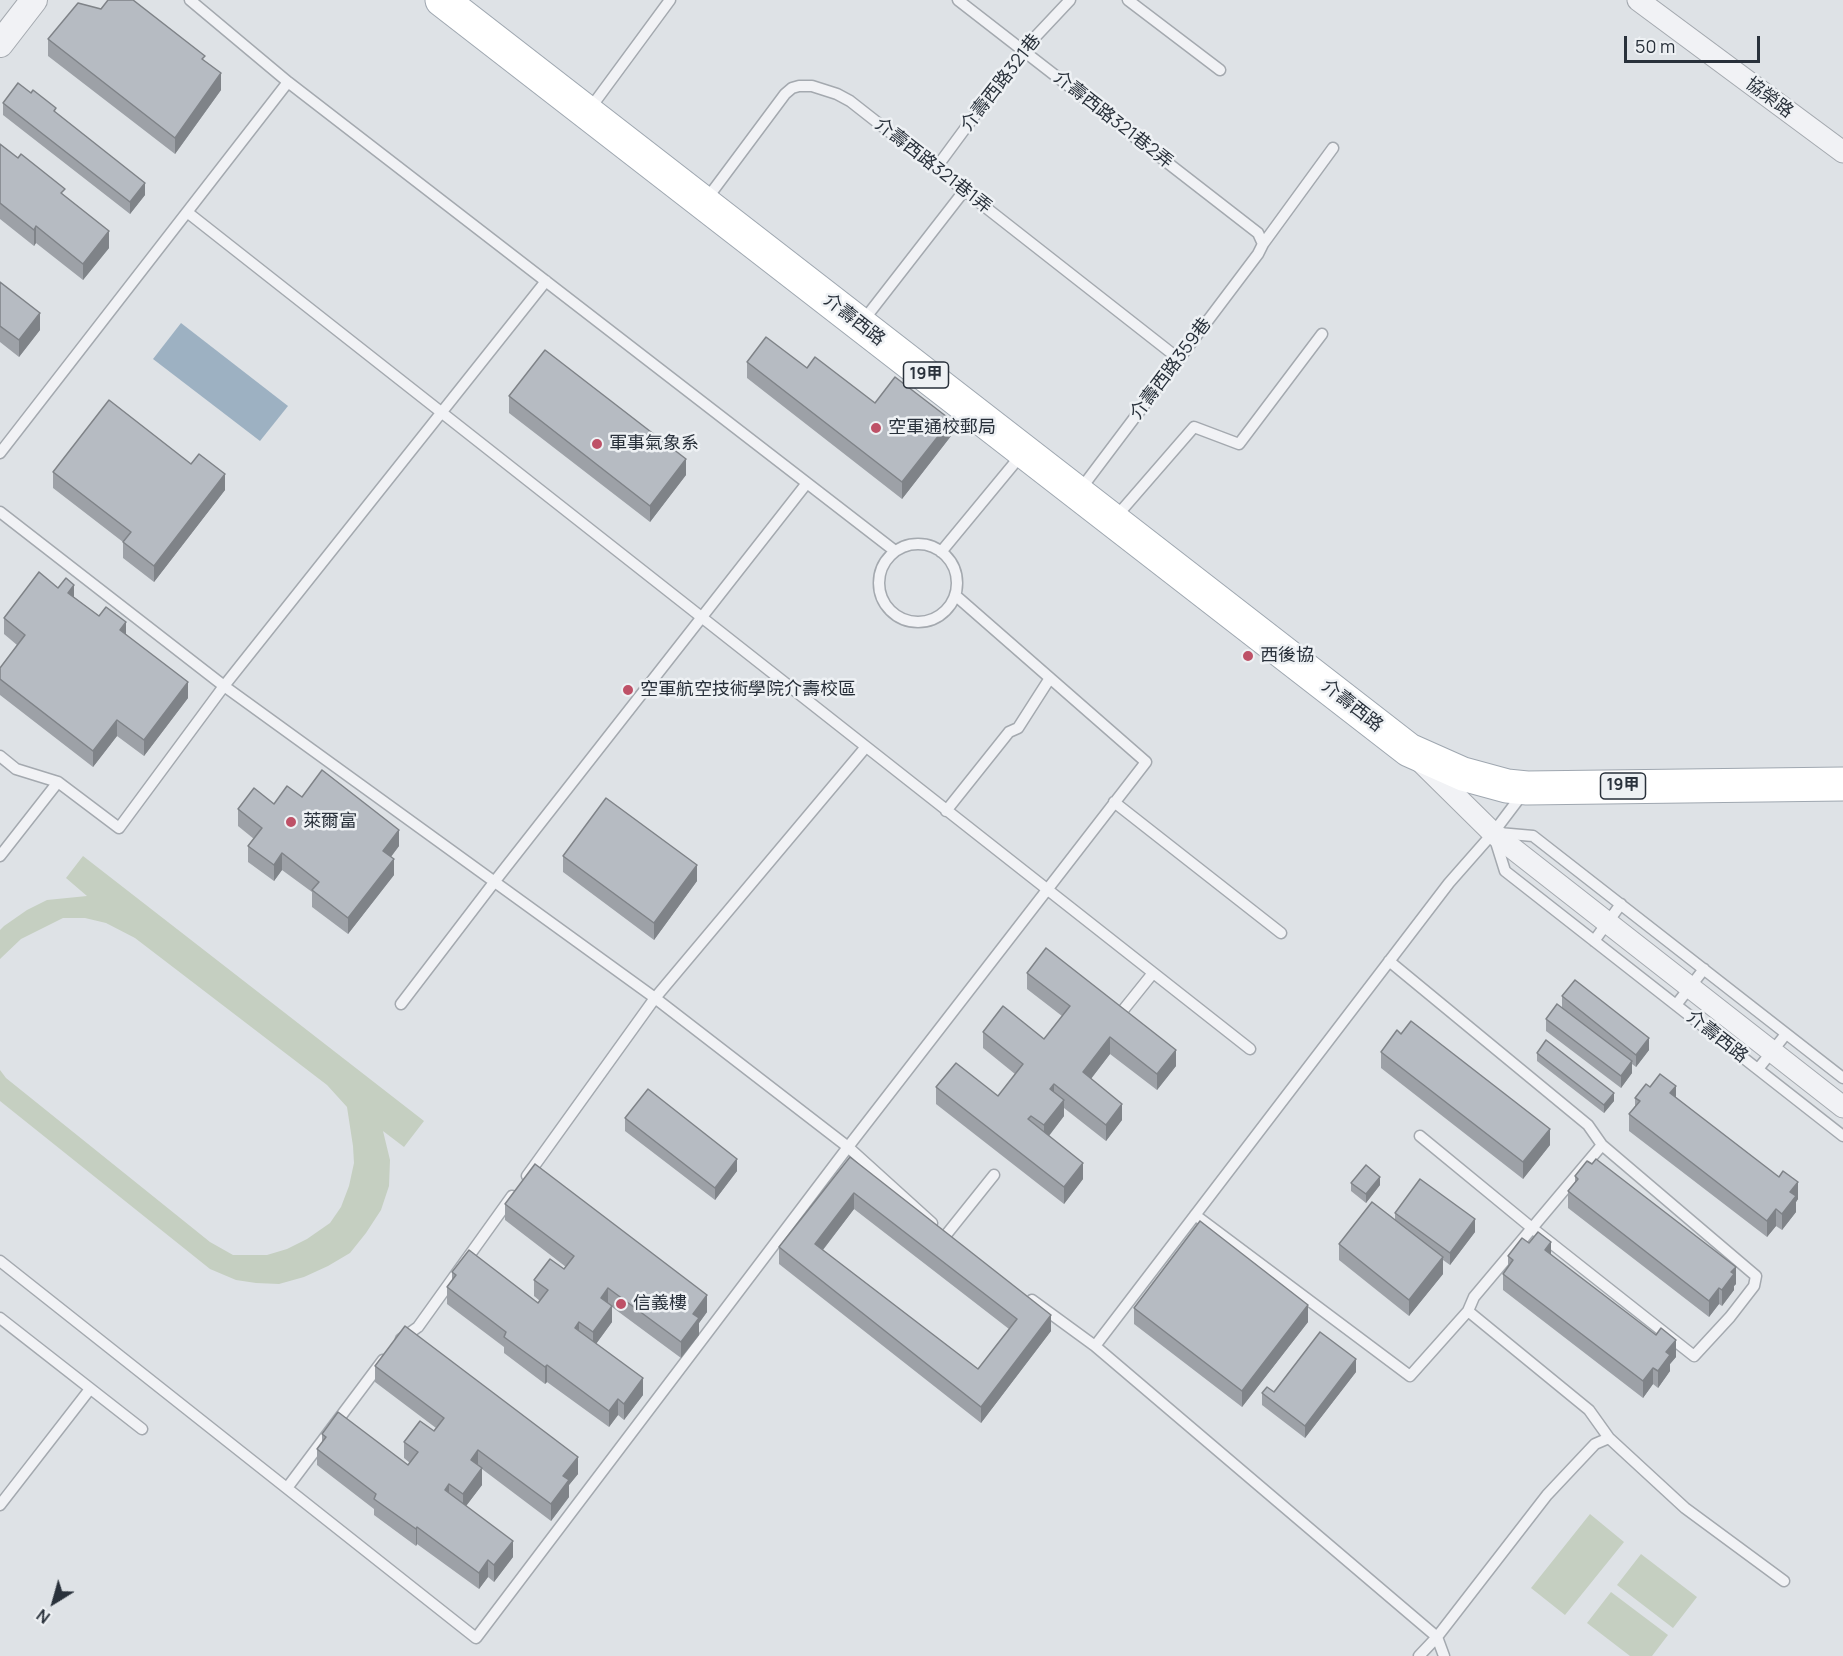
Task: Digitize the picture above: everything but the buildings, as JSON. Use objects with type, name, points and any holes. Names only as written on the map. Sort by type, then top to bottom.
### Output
[{"type":"main road","name":"介壽西路","points":[[454,6],[587,112],[1409,750],[1462,774],[1507,786],[1527,788],[1843,784]]},
{"type":"street","points":[[1,39],[34,0]]},
{"type":"street","name":"協榮路","points":[[1638,0],[1843,152]]},
{"type":"street","name":"介壽西路","points":[[1409,750],[1493,833],[1843,1107]]},
{"type":"lane","points":[[190,0],[288,82],[895,551]]},
{"type":"lane","points":[[587,112],[670,0]]},
{"type":"lane","name":"介壽西路321巷2弄","points":[[958,0],[1258,233],[1263,244]]},
{"type":"lane","name":"介壽西路321巷","points":[[936,168],[1023,51],[1070,0]]},
{"type":"lane","points":[[1128,0],[1220,70]]},
{"type":"lane","points":[[0,453],[288,82]]},
{"type":"lane","name":"介壽西路321巷1弄","points":[[704,203],[785,94],[792,88],[812,86],[843,97],[1179,359]]},
{"type":"lane","name":"介壽西路359巷","points":[[1077,493],[1258,254],[1333,148]]},
{"type":"lane","points":[[860,324],[964,191]]},
{"type":"lane","points":[[187,212],[1250,1049]]},
{"type":"lane","points":[[0,756],[16,769],[58,782],[119,828],[224,686],[546,281]]},
{"type":"lane","points":[[1113,521],[1194,427],[1239,444],[1322,333]]},
{"type":"lane","points":[[941,552],[1024,451]]},
{"type":"lane","points":[[401,1004],[807,483]]},
{"type":"lane","points":[[0,512],[224,686],[655,998],[848,1146],[950,1239],[994,1175]]},
{"type":"lane","points":[[918,544],[931,546],[941,552],[950,560],[956,571],[955,595],[949,607],[939,616],[927,621],[901,618],[890,610],[879,586],[880,573],[886,560],[895,551],[918,544]]},
{"type":"lane","points":[[0,1261],[476,1638],[848,1146],[1146,762],[955,595]]},
{"type":"lane","points":[[946,811],[1009,732],[1018,728],[1050,678]]},
{"type":"lane","points":[[522,1182],[655,998],[865,748]]},
{"type":"lane","points":[[0,856],[58,782]]},
{"type":"lane","points":[[1095,1346],[1449,883],[1493,833],[1527,788]]},
{"type":"lane","points":[[1114,802],[1281,933]]},
{"type":"lane","points":[[1493,833],[1533,836],[1843,1078]]},
{"type":"lane","name":"介壽西路","points":[[1493,833],[1505,871],[1843,1134]]},
{"type":"lane","points":[[1594,940],[1621,904]]},
{"type":"lane","points":[[1389,961],[1588,1125],[1602,1145],[1756,1276],[1754,1286],[1730,1317],[1694,1356],[1420,1136]]},
{"type":"lane","name":"介壽西路","points":[[1676,1005],[1704,969]]},
{"type":"lane","points":[[1108,1028],[1153,973]]},
{"type":"lane","name":"介壽西路","points":[[1758,1069],[1786,1034]]},
{"type":"lane","points":[[1195,1215],[1410,1376],[1468,1311],[1474,1297],[1602,1145]]},
{"type":"lane","points":[[287,1488],[397,1342],[418,1327],[515,1192]]},
{"type":"lane","points":[[1027,1296],[1095,1346],[1437,1637],[1444,1656]]},
{"type":"lane","points":[[1468,1311],[1589,1410],[1609,1438],[1685,1508],[1784,1581]]},
{"type":"lane","points":[[0,1318],[142,1429]]},
{"type":"lane","points":[[0,1505],[90,1389]]},
{"type":"lane","points":[[1419,1656],[1437,1637],[1548,1495],[1595,1444],[1609,1438]]},
{"type":"green space","points":[[83,856],[424,1121],[404,1147],[383,1131],[390,1160],[389,1186],[381,1210],[350,1253],[304,1277],[279,1284],[236,1280],[210,1269],[0,1101],[0,1070],[6,1078],[210,1242],[233,1255],[267,1255],[287,1249],[307,1239],[330,1223],[341,1207],[349,1186],[354,1163],[347,1107],[327,1085],[135,938],[106,923],[85,918],[63,918],[21,939],[0,959],[0,930],[4,926],[47,900],[87,896],[66,878]]},
{"type":"green space","points":[[1590,1514],[1624,1542],[1565,1615],[1531,1588]]},
{"type":"green space","points":[[1641,1554],[1697,1597],[1673,1628],[1617,1585]]},
{"type":"green space","points":[[1611,1592],[1668,1635],[1652,1656],[1630,1656],[1587,1623]]},
{"type":"water","points":[[181,323],[288,406],[260,441],[153,359]]},
{"type":"place","name":"空軍通校郵局","points":[[876,428]]},
{"type":"place","name":"軍事氣象系","points":[[597,444]]},
{"type":"place","name":"西後協","points":[[1248,656]]},
{"type":"place","name":"空軍航空技術學院介壽校區","points":[[628,690]]},
{"type":"place","name":"萊爾富","points":[[291,822]]},
{"type":"place","name":"信義樓","points":[[621,1304]]}]
